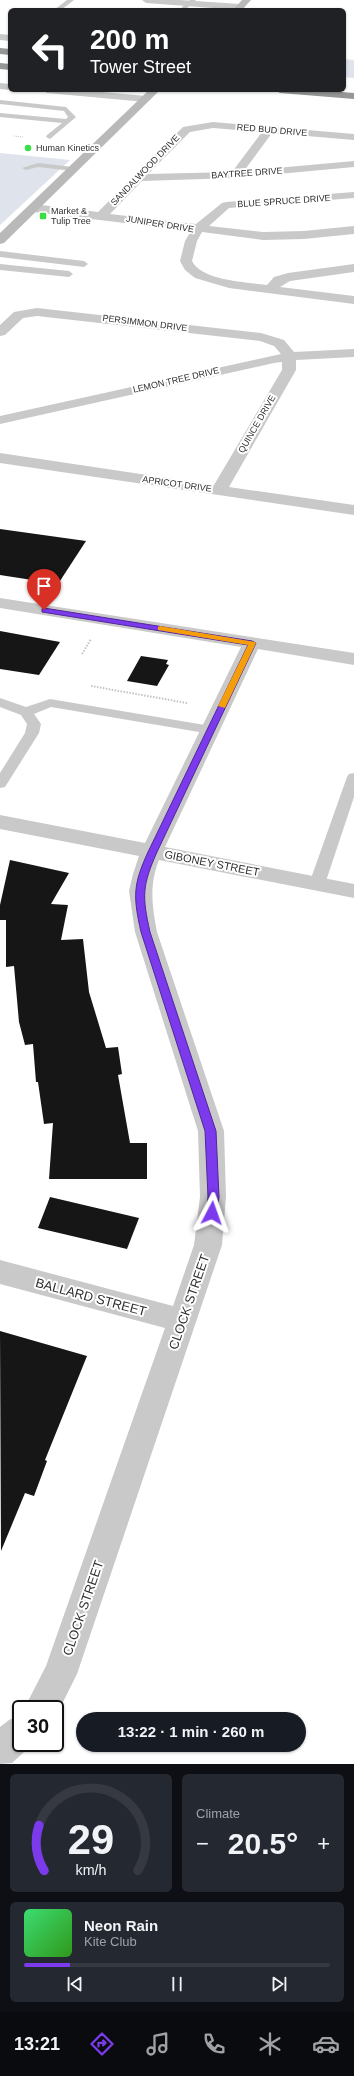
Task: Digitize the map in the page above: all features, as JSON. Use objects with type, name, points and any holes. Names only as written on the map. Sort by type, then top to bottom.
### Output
[{"type":"highway","points":[[305,92],[354,96]]},
{"type":"main road","points":[[238,8],[248,0]]},
{"type":"main road","points":[[0,240],[153,92]]},
{"type":"street","points":[[146,0],[191,2],[238,8]]},
{"type":"street","points":[[50,92],[61,100],[146,99]]},
{"type":"street","name":"RED BUD DRIVE","points":[[191,128],[213,125],[354,138]]},
{"type":"street","name":"SANDALWOOD DRIVE","points":[[101,216],[184,130],[191,128]]},
{"type":"street","points":[[235,175],[269,130]]},
{"type":"street","name":"BAYTREE DRIVE","points":[[139,178],[235,175],[354,164]]},
{"type":"street","name":"BLUE SPRUCE DRIVE","points":[[198,229],[226,205],[354,195]]},
{"type":"street","name":"JUNIPER DRIVE","points":[[33,208],[198,229],[191,241],[186,261],[193,271],[211,280],[270,290],[354,300]]},
{"type":"street","points":[[198,229],[263,236],[304,235],[354,230]]},
{"type":"street","points":[[270,290],[279,280],[288,277],[354,268]]},
{"type":"street","name":"PERSIMMON DRIVE","points":[[0,332],[19,315],[37,312],[54,312],[261,337],[281,343],[287,349],[288,357]]},
{"type":"street","name":"LEMON TREE DRIVE","points":[[0,420],[229,368],[288,357],[354,353]]},
{"type":"street","name":"QUINCE DRIVE","points":[[219,490],[289,370],[288,357]]},
{"type":"street","name":"APRICOT DRIVE","points":[[0,458],[354,510]]},
{"type":"street","points":[[0,603],[354,659]]},
{"type":"street","name":"CLOCK STREET","points":[[46,1700],[60,1674],[208,1245],[213,1197],[211,1131],[146,932],[140,908],[139,889],[152,852],[252,643]]},
{"type":"street","name":"GIBONEY STREET","points":[[0,822],[354,891]]},
{"type":"street","name":"BALLARD STREET","points":[[0,1272],[183,1321]]},
{"type":"street","points":[[0,1751],[12,1740]]},
{"type":"lane","points":[[61,8],[71,0]]},
{"type":"lane","points":[[0,102],[61,100],[72,117],[50,137]]},
{"type":"lane","points":[[0,115],[66,122]]},
{"type":"lane","points":[[26,168],[38,165],[73,169]]},
{"type":"lane","points":[[0,254],[84,264]]},
{"type":"lane","points":[[0,266],[69,274]]},
{"type":"lane","points":[[0,702],[26,712],[34,724],[32,733],[0,784]]},
{"type":"lane","points":[[26,712],[50,703],[210,730]]},
{"type":"lane","points":[[317,884],[354,777]]},
{"type":"path","points":[[82,654],[94,635]]},
{"type":"path","points":[[91,686],[187,703]]},
{"type":"shaded area","points":[[346,59],[354,60],[354,78],[346,77]]},
{"type":"shaded area","points":[[0,153],[70,160],[0,225]]},
{"type":"building","points":[[0,529],[86,541],[58,584],[0,575]]},
{"type":"building","points":[[0,631],[60,642],[39,675],[0,669]]},
{"type":"building","points":[[141,656],[168,660],[166,664],[169,665],[157,686],[127,681]]},
{"type":"building","points":[[10,860],[69,873],[51,904],[68,905],[61,940],[83,939],[89,992],[106,1048],[118,1047],[122,1074],[118,1075],[130,1143],[147,1143],[147,1179],[49,1179],[53,1123],[44,1124],[38,1082],[36,1082],[33,1044],[25,1045],[19,1022],[14,966],[6,967],[6,920],[0,920],[0,905]]},
{"type":"building","points":[[50,1197],[139,1218],[127,1249],[38,1228]]},
{"type":"building","points":[[0,1331],[87,1356],[45,1460],[47,1461],[34,1496],[25,1493],[1,1551]]},
{"type":"slow traffic","points":[[160,629],[252,643],[222,706]]},
{"type":"place","name":"Human Kinetics","points":[[28,148]]},
{"type":"place","name":"Market & Tulip Tree","points":[[43,216]]},
{"type":"route","points":[[44,610],[252,643],[152,852],[142,875],[139,889],[140,908],[146,932],[211,1131],[212,1213]]}]
